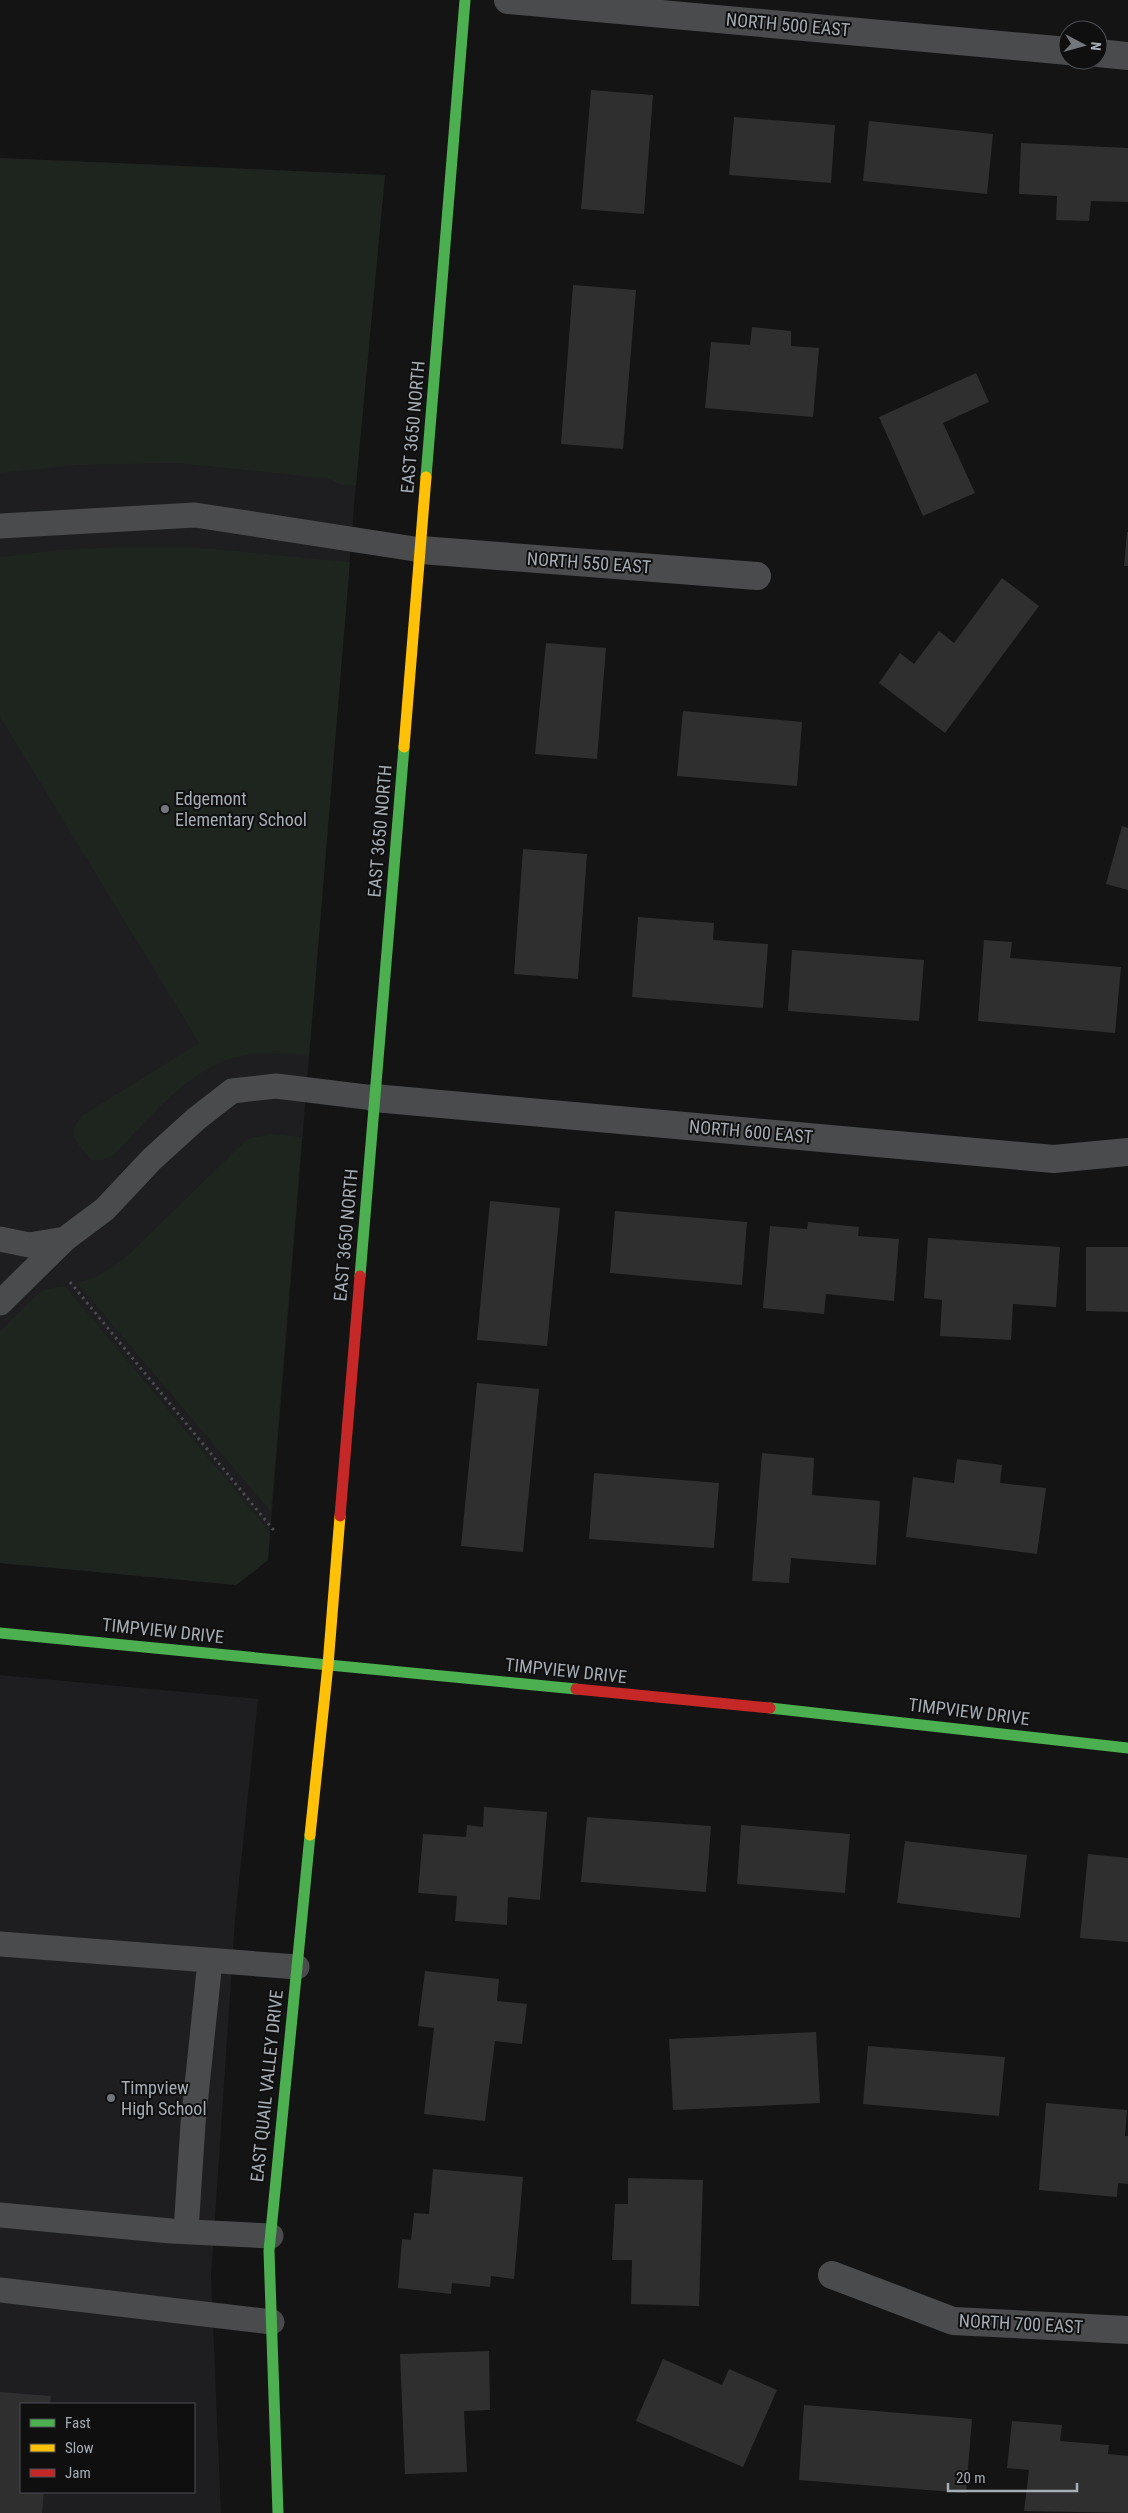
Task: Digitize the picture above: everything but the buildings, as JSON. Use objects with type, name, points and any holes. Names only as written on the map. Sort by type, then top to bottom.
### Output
[{"type":"street","name":"EAST 3650 NORTH","points":[[328,1665],[465,0]]},
{"type":"street","name":"NORTH 500 EAST","points":[[508,0],[1058,49]]},
{"type":"street","points":[[1108,54],[1128,56]]},
{"type":"street","name":"NORTH 550 EAST","points":[[421,550],[757,576]]},
{"type":"street","name":"NORTH 600 EAST","points":[[374,1098],[1054,1158],[1128,1152]]},
{"type":"street","name":"TIMPVIEW DRIVE","points":[[0,1633],[859,1717],[1128,1748]]},
{"type":"street","name":"EAST QUAIL VALLEY DRIVE","points":[[278,2513],[270,2236],[286,2062],[328,1665]]},
{"type":"street","name":"NORTH 700 EAST","points":[[832,2275],[953,2321],[1128,2330]]},
{"type":"lane","points":[[0,526],[195,515],[421,550]]},
{"type":"lane","points":[[0,1303],[66,1239],[105,1209],[152,1159],[196,1119],[232,1092],[276,1086],[374,1098]]},
{"type":"lane","points":[[0,1239],[29,1245],[66,1239]]},
{"type":"lane","points":[[0,1944],[297,1967]]},
{"type":"lane","points":[[186,2231],[193,2124],[210,1961]]},
{"type":"lane","points":[[0,2215],[186,2231],[270,2236]]},
{"type":"lane","points":[[0,2290],[272,2322]]},
{"type":"path","points":[[64,1276],[276,1533]]},
{"type":"shaded area","name":"Edgemont Elementary School","points":[[0,158],[385,175],[355,494],[268,1560],[236,1585],[0,1563]]},
{"type":"shaded area","points":[[0,158],[385,175],[356,485],[342,485],[329,479],[178,463],[80,465],[0,473]]},
{"type":"shaded area","points":[[113,547],[193,547],[350,562],[309,1056],[256,1054],[234,1058],[214,1066],[194,1077],[160,1107],[113,1156],[102,1160],[92,1160],[78,1144],[74,1134],[74,1128],[83,1115],[199,1043],[0,717],[0,557],[56,550]]},
{"type":"shaded area","points":[[272,1134],[302,1137],[271,1512],[77,1283],[96,1277],[124,1259],[247,1139]]},
{"type":"shaded area","points":[[65,1286],[270,1532],[268,1560],[236,1585],[0,1563],[0,1331],[42,1290]]},
{"type":"shaded area","name":"Timpview High School","points":[[0,1675],[258,1699],[235,1920],[211,2277],[221,2513],[0,2513]]},
{"type":"traffic: fast","points":[[426,477],[465,0]]},
{"type":"traffic: fast","points":[[360,1276],[404,747]]},
{"type":"traffic: fast","points":[[0,1633],[576,1689]]},
{"type":"traffic: fast","points":[[770,1708],[1128,1748]]},
{"type":"traffic: fast","points":[[278,2513],[269,2251],[310,1835]]},
{"type":"traffic: slow","points":[[404,747],[426,477]]},
{"type":"traffic: slow","points":[[310,1835],[328,1665],[340,1516]]},
{"type":"traffic: jam","points":[[340,1516],[360,1276]]},
{"type":"traffic: jam","points":[[576,1689],[770,1708]]},
{"type":"place","name":"Edgemont Elementary School","points":[[165,809]]},
{"type":"place","name":"Timpview High School","points":[[111,2098]]}]
